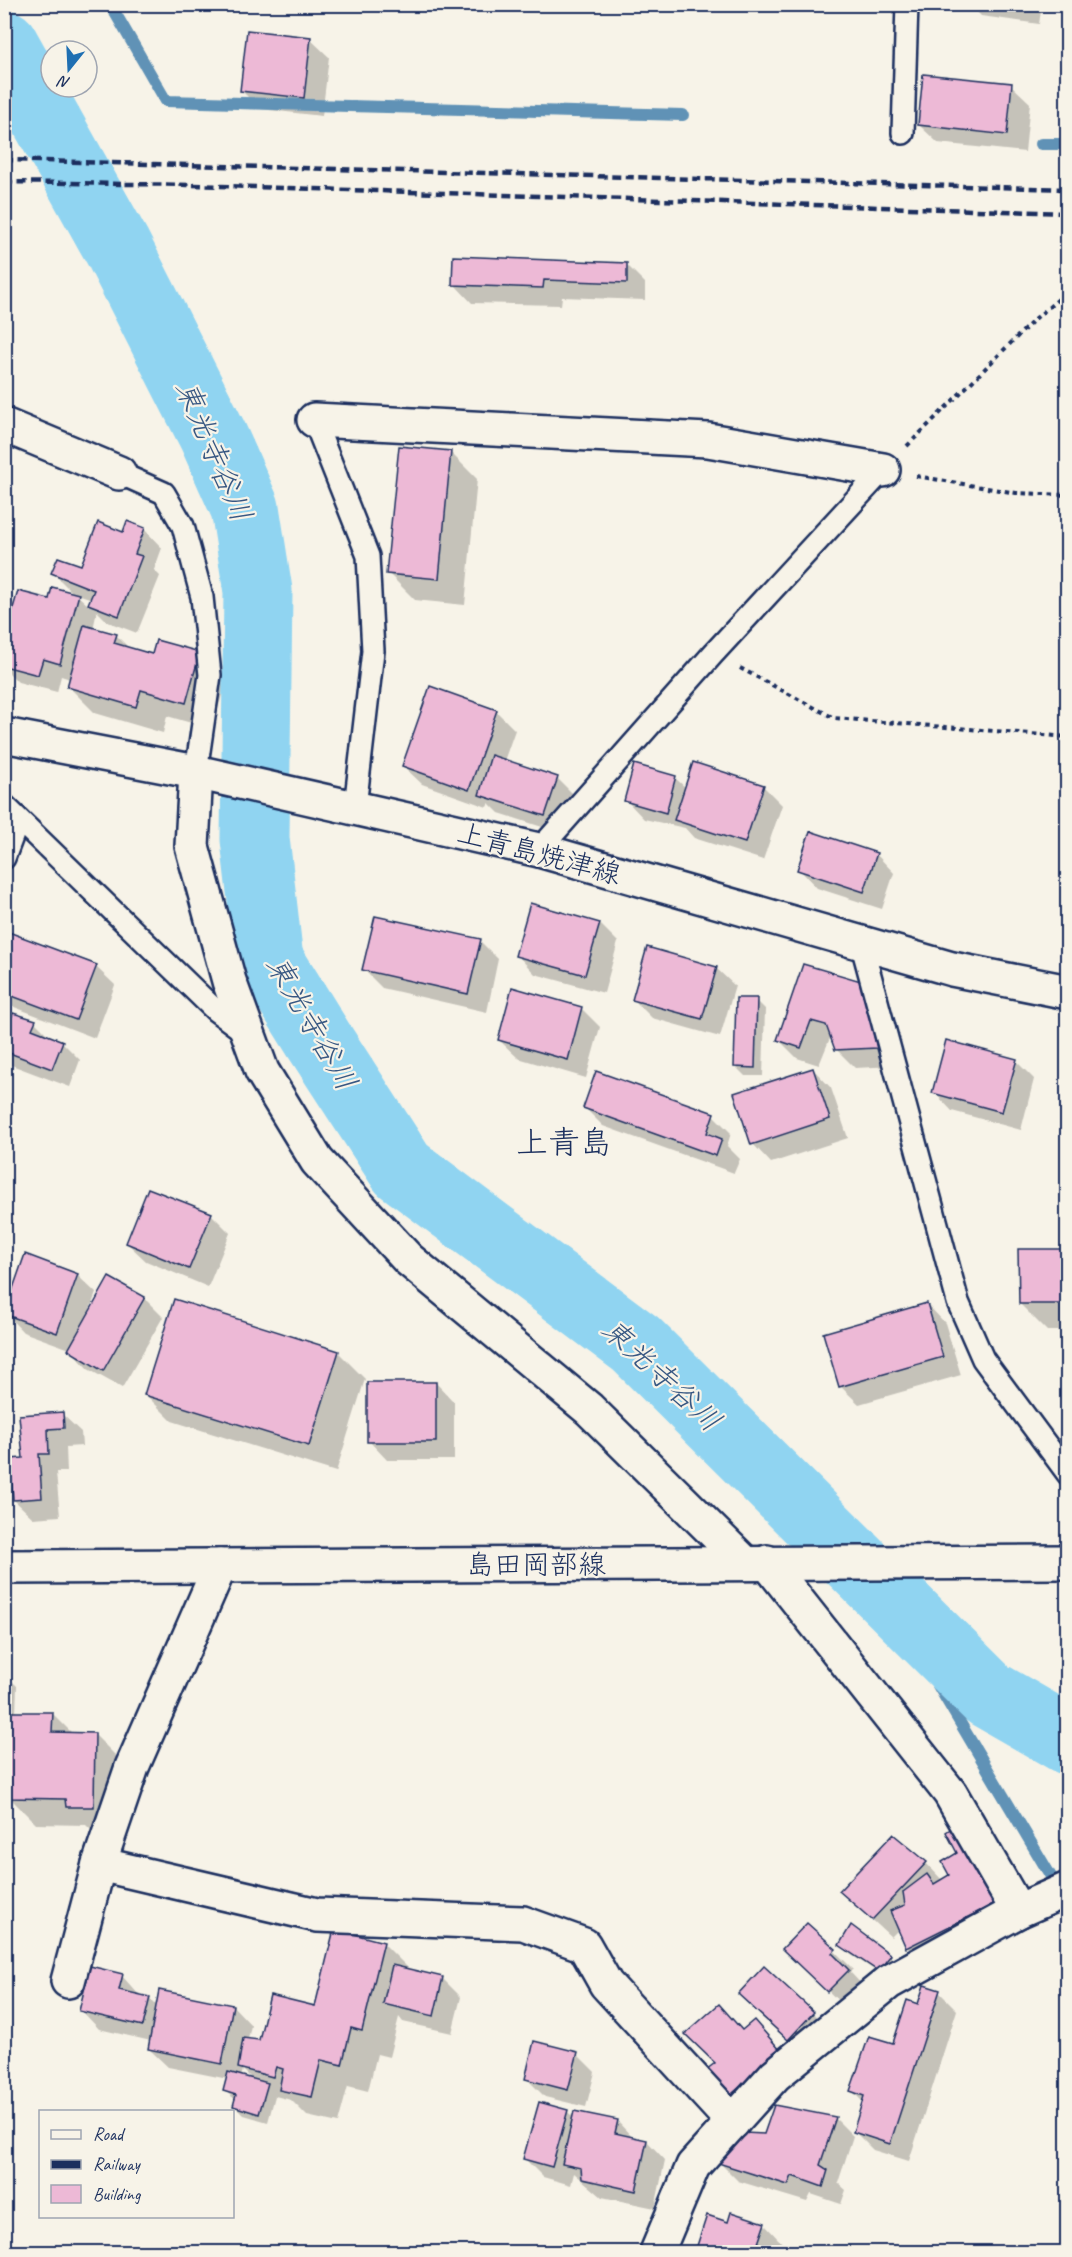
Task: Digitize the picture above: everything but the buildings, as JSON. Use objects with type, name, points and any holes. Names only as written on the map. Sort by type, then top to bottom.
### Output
[{"type":"street","points":[[314,420],[708,440],[883,470]]},
{"type":"street","points":[[4,425],[119,474]]},
{"type":"street","name":"上青島焼津線","points":[[4,735],[196,772],[539,850],[952,969],[1068,992]]},
{"type":"street","points":[[196,772],[192,846],[229,981],[262,1071],[317,1161],[401,1251],[589,1409],[756,1562],[950,1793],[1018,1911]]},
{"type":"street","name":"島田岡部線","points":[[4,1567],[1068,1562]]},
{"type":"street","points":[[68,1981],[99,1864],[132,1767],[220,1566]]},
{"type":"street","points":[[99,1864],[317,1915],[523,1923],[584,1945],[606,1984],[733,2122]]},
{"type":"street","points":[[657,2253],[693,2166],[775,2075],[889,1982],[1018,1911],[1068,1889]]},
{"type":"lane","points":[[903,133],[907,4]]},
{"type":"lane","points":[[314,420],[368,556],[373,651],[347,806]]},
{"type":"lane","points":[[539,850],[713,654],[883,470]]},
{"type":"lane","points":[[119,474],[164,494],[183,526],[202,597],[210,675],[196,772]]},
{"type":"lane","points":[[11,813],[215,1010],[249,1035]]},
{"type":"lane","points":[[4,858],[11,813]]},
{"type":"lane","points":[[861,942],[958,1302],[983,1359],[1068,1474]]},
{"type":"path","points":[[883,470],[1036,318],[1068,291]]},
{"type":"path","points":[[883,470],[1016,494],[1068,495]]},
{"type":"path","points":[[713,654],[834,718],[1068,737]]},
{"type":"waterway","points":[[110,4],[166,101],[683,115]]},
{"type":"waterway","name":"東光寺谷川","points":[[4,44],[117,247],[213,436],[245,508],[258,591],[255,839],[269,960],[318,1039],[402,1169],[636,1344],[988,1694],[1068,1740]]},
{"type":"waterway","points":[[1041,144],[1068,144]]},
{"type":"waterway","points":[[820,1526],[818,1553],[936,1682],[1059,1890]]},
{"type":"railway","points":[[4,160],[1068,189]]},
{"type":"railway","points":[[4,182],[191,185],[1068,213]]},
{"type":"district","name":"上青島","points":[[564,1142]]}]
